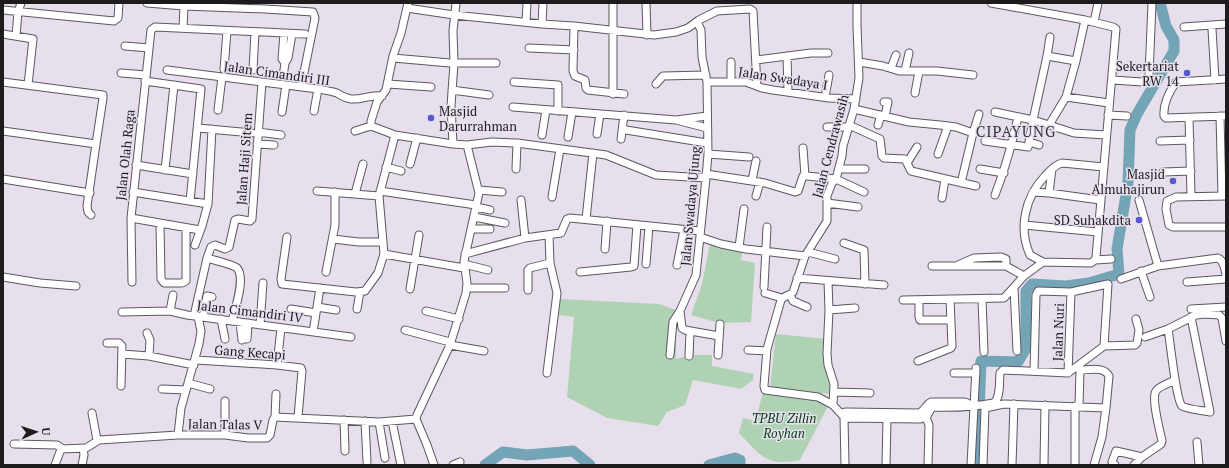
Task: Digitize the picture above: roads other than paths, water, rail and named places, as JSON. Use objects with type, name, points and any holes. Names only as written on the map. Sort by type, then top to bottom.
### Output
[{"type":"street","points":[[16,36],[18,12],[21,3]]},
{"type":"street","points":[[3,10],[114,21],[118,18],[118,3]]},
{"type":"street","points":[[147,3],[265,6],[313,12],[315,18],[301,87]]},
{"type":"street","points":[[453,144],[451,106],[454,15],[456,3]]},
{"type":"street","points":[[526,22],[527,3]]},
{"type":"street","points":[[542,24],[543,3]]},
{"type":"street","points":[[613,3],[613,94]]},
{"type":"street","points":[[646,3],[646,35]]},
{"type":"street","name":"Jalan Cendrawasih","points":[[790,295],[793,292],[806,254],[827,221],[829,190],[832,183],[836,180],[848,126],[854,109],[859,78],[857,3]]},
{"type":"street","points":[[993,3],[1085,20],[1116,29],[1095,260]]},
{"type":"street","points":[[1094,22],[1098,3]]},
{"type":"street","points":[[1112,80],[1143,82],[1146,80],[1148,76],[1152,3]]},
{"type":"street","points":[[184,5],[183,28],[305,34]]},
{"type":"street","points":[[371,126],[371,121],[377,102],[386,90],[388,84],[393,58],[408,6],[454,15],[574,26],[646,35],[676,32],[688,28],[718,11],[739,6],[753,11],[757,86]]},
{"type":"street","points":[[1049,124],[1066,97],[1076,62],[1085,20]]},
{"type":"street","name":"Jalan Swadaya Ujung","points":[[670,355],[673,322],[680,311],[696,275],[708,154],[706,78],[702,52],[701,30],[697,22]]},
{"type":"street","points":[[1184,27],[1226,24]]},
{"type":"street","points":[[574,26],[573,71],[575,76],[585,80],[586,88],[588,90],[613,94],[624,94]]},
{"type":"street","name":"Jalan Olah Raga","points":[[132,282],[131,218],[151,30],[155,27],[183,28]]},
{"type":"street","points":[[1212,29],[1215,80]]},
{"type":"street","points":[[224,69],[227,31]]},
{"type":"street","points":[[253,70],[256,32]]},
{"type":"street","points":[[3,34],[33,39],[28,86]]},
{"type":"street","points":[[283,77],[285,63],[288,58],[288,34]]},
{"type":"street","points":[[985,141],[1027,148],[1050,37]]},
{"type":"street","points":[[125,46],[149,48]]},
{"type":"street","points":[[529,48],[574,50]]},
{"type":"street","points":[[756,60],[816,52],[828,53]]},
{"type":"street","points":[[905,71],[909,53]]},
{"type":"street","points":[[891,68],[896,55]]},
{"type":"street","points":[[787,56],[788,92]]},
{"type":"street","points":[[1047,56],[1076,62]]},
{"type":"street","points":[[393,58],[452,63],[496,63]]},
{"type":"street","points":[[731,62],[731,82]]},
{"type":"street","points":[[859,62],[905,71],[937,71],[973,74]]},
{"type":"street","name":"Jalan Cimandiri III","points":[[168,70],[318,89],[352,99],[362,99],[370,95],[382,96]]},
{"type":"street","points":[[915,93],[919,71]]},
{"type":"street","points":[[121,73],[174,85],[201,89],[190,201]]},
{"type":"street","points":[[826,97],[830,75]]},
{"type":"street","name":"Jalan Swadaya I","points":[[656,84],[662,76],[706,78],[731,82],[746,82],[757,86],[788,92],[856,99]]},
{"type":"street","points":[[218,110],[222,77]]},
{"type":"street","points":[[1226,79],[1176,82],[1167,99],[1164,116],[1166,118],[1223,116],[1224,196],[1176,197],[1167,201],[1166,209],[1170,226],[1189,228],[1226,227]]},
{"type":"street","points":[[3,82],[103,95],[87,210],[91,215]]},
{"type":"street","name":"Jalan Haji Sitem","points":[[206,258],[210,247],[213,245],[225,249],[229,248],[235,220],[250,221],[252,219],[257,144],[255,133],[262,82]]},
{"type":"street","points":[[514,82],[558,84],[558,111]]},
{"type":"street","points":[[388,84],[431,87]]},
{"type":"street","points":[[165,170],[174,85]]},
{"type":"street","points":[[282,112],[286,86]]},
{"type":"street","points":[[314,111],[318,89]]},
{"type":"street","points":[[452,90],[489,94]]},
{"type":"street","points":[[1066,97],[1109,103]]},
{"type":"street","points":[[878,125],[888,102],[884,102]]},
{"type":"street","points":[[514,107],[697,121],[707,116]]},
{"type":"street","points":[[854,109],[909,122],[948,126],[973,133]]},
{"type":"street","points":[[542,135],[546,110]]},
{"type":"street","points":[[568,137],[572,112]]},
{"type":"street","points":[[996,112],[1049,124],[1074,133],[1106,135]]},
{"type":"street","points":[[597,134],[600,114]]},
{"type":"street","points":[[961,183],[979,114]]},
{"type":"street","points":[[1108,114],[1127,116]]},
{"type":"street","points":[[621,139],[624,115]]},
{"type":"street","points":[[995,195],[1004,173],[1018,117]]},
{"type":"street","points":[[1189,118],[1191,196]]},
{"type":"street","points":[[697,121],[707,128]]},
{"type":"street","points":[[355,131],[371,126],[395,135],[453,144],[467,145],[492,142],[517,143],[592,153],[606,155],[656,174],[752,180],[797,192],[803,176],[805,176],[803,148]]},
{"type":"street","points":[[827,127],[848,126],[880,139],[882,157],[905,159],[909,170],[911,171],[976,186]]},
{"type":"street","points":[[938,154],[948,126]]},
{"type":"street","points":[[198,128],[281,134]]},
{"type":"street","points":[[195,245],[208,204],[212,129]]},
{"type":"street","points":[[626,130],[707,143]]},
{"type":"street","points":[[3,131],[96,144]]},
{"type":"street","points":[[287,237],[281,282],[282,284],[365,292],[378,273],[384,254],[382,242],[380,193],[395,135]]},
{"type":"street","points":[[410,164],[417,138]]},
{"type":"street","points":[[1160,141],[1190,140]]},
{"type":"street","points":[[1029,142],[1039,145]]},
{"type":"street","points":[[516,169],[517,143]]},
{"type":"street","points":[[257,144],[274,145]]},
{"type":"street","points":[[434,465],[416,419],[450,344],[459,319],[467,288],[464,266],[465,254],[479,190],[467,145]]},
{"type":"street","points":[[907,163],[917,147]]},
{"type":"street","points":[[552,197],[560,149]]},
{"type":"street","points":[[586,219],[592,153]]},
{"type":"street","points":[[708,154],[753,159],[752,180]]},
{"type":"street","points":[[1104,166],[1062,163],[1056,165],[1037,185],[1029,198],[1024,225],[1026,247],[1030,255],[1043,262],[1091,263],[1095,260],[1111,259]]},
{"type":"street","points":[[355,194],[363,164]]},
{"type":"street","points":[[136,165],[193,174]]},
{"type":"street","points":[[386,167],[401,171]]},
{"type":"street","points":[[839,169],[865,169]]},
{"type":"street","points":[[980,169],[1004,173]]},
{"type":"street","points":[[1050,194],[1052,169]]},
{"type":"street","points":[[1163,172],[1191,171]]},
{"type":"street","points":[[805,176],[836,180],[864,192]]},
{"type":"street","points":[[3,179],[90,193]]},
{"type":"street","points":[[942,198],[945,179]]},
{"type":"street","points":[[756,196],[760,182]]},
{"type":"street","points":[[479,190],[502,192]]},
{"type":"street","points":[[317,191],[355,194],[380,193],[476,206],[490,210]]},
{"type":"street","points":[[133,192],[208,204]]},
{"type":"street","points":[[326,272],[333,239],[335,192]]},
{"type":"street","points":[[1033,192],[1100,200]]},
{"type":"street","points":[[521,200],[524,238]]},
{"type":"street","points":[[1139,200],[1158,266]]},
{"type":"street","points":[[827,203],[858,207]]},
{"type":"street","points":[[740,247],[744,209]]},
{"type":"street","points":[[474,217],[505,223]]},
{"type":"street","points":[[131,218],[200,230]]},
{"type":"street","points":[[465,254],[524,238],[561,233],[567,219],[586,219],[684,230],[700,234],[721,244],[835,259]]},
{"type":"street","points":[[604,249],[607,221]]},
{"type":"street","points":[[160,223],[161,279],[164,283],[182,283],[186,281],[186,228]]},
{"type":"street","points":[[580,272],[634,266],[637,225]]},
{"type":"street","points":[[1024,225],[1098,232]]},
{"type":"street","points":[[646,264],[649,226]]},
{"type":"street","points":[[767,227],[764,290],[782,298],[790,295],[793,301],[807,307]]},
{"type":"street","points":[[471,229],[490,229]]},
{"type":"street","points":[[677,265],[684,230]]},
{"type":"street","points":[[410,289],[419,235]]},
{"type":"street","points":[[546,373],[557,297],[557,289],[550,263],[549,235]]},
{"type":"street","points":[[333,239],[359,242],[382,242]]},
{"type":"street","points":[[844,243],[864,250],[865,284]]},
{"type":"street","points":[[384,254],[415,260],[488,270]]},
{"type":"street","points":[[178,435],[180,414],[199,344],[201,330],[198,317],[206,258],[233,266],[238,271],[241,285],[232,320]]},
{"type":"street","points":[[1121,279],[1158,266],[1218,258],[1221,260],[1226,274]]},
{"type":"street","points":[[903,300],[1004,298],[1024,276],[1043,262]]},
{"type":"street","points":[[528,290],[528,270],[530,268],[550,263]]},
{"type":"street","points":[[932,266],[1006,266],[1024,276]]},
{"type":"street","points":[[1141,271],[1150,297]]},
{"type":"street","points":[[3,277],[40,283],[76,286]]},
{"type":"street","points":[[797,278],[884,285]]},
{"type":"street","points":[[1187,282],[1226,279]]},
{"type":"street","points":[[828,281],[829,310],[827,354],[828,364],[834,380],[834,392],[839,412],[845,465]]},
{"type":"street","points":[[260,325],[263,283]]},
{"type":"street","points":[[1034,371],[1038,291],[1071,292],[1108,284],[1104,346]]},
{"type":"street","name":"Jalan Cimandiri IV","points":[[122,312],[170,311],[198,317],[232,320],[313,332],[320,288]]},
{"type":"street","points":[[467,288],[505,288]]},
{"type":"street","points":[[1014,288],[1017,350]]},
{"type":"street","points":[[357,310],[360,292]]},
{"type":"street","name":"Jalan Nuri","points":[[1068,373],[1071,292]]},
{"type":"street","points":[[170,311],[173,295]]},
{"type":"street","points":[[198,317],[207,296],[212,297]]},
{"type":"street","points":[[782,298],[768,343],[764,386],[765,390],[818,397],[847,418],[920,419],[932,407],[965,408],[994,403],[997,401],[1000,373],[1003,370],[1068,373],[1104,346],[1136,345],[1138,330],[1136,319]]},
{"type":"street","points":[[918,361],[950,350],[952,346],[950,299]]},
{"type":"street","points":[[982,299],[984,352]]},
{"type":"street","points":[[919,300],[920,320],[951,320]]},
{"type":"street","points":[[1191,309],[1226,307]]},
{"type":"street","points":[[829,310],[855,308]]},
{"type":"street","points":[[291,309],[336,310]]},
{"type":"street","points":[[426,311],[459,319]]},
{"type":"street","points":[[680,311],[682,328],[690,332],[719,336]]},
{"type":"street","points":[[1145,337],[1168,329],[1191,317],[1206,314],[1220,316],[1223,319],[1226,341]]},
{"type":"street","points":[[1168,329],[1175,380],[1182,406],[1210,412],[1191,317]]},
{"type":"street","points":[[220,319],[226,339]]},
{"type":"street","points":[[240,322],[245,340],[248,323]]},
{"type":"street","points":[[718,355],[720,324]]},
{"type":"street","points":[[277,365],[282,328]]},
{"type":"street","points":[[405,330],[450,344],[484,351]]},
{"type":"street","points":[[313,332],[351,337]]},
{"type":"street","points":[[689,356],[690,332]]},
{"type":"street","points":[[147,333],[150,340],[149,356]]},
{"type":"street","points":[[107,343],[120,344],[122,346],[121,386]]},
{"type":"street","points":[[748,350],[767,351]]},
{"type":"street","name":"Gang Kecapi","points":[[122,354],[149,356],[195,363],[277,365],[299,368],[302,370],[298,417]]},
{"type":"street","points":[[1075,465],[1080,370],[1100,370],[1106,372],[1109,376],[1102,437],[1094,465]]},
{"type":"street","points":[[954,373],[976,371],[976,405],[971,465]]},
{"type":"street","points":[[1134,465],[1142,457],[1159,446],[1162,441],[1154,401],[1155,391],[1175,380]]},
{"type":"street","points":[[162,389],[187,387],[210,389]]},
{"type":"street","points":[[834,392],[870,393]]},
{"type":"street","points":[[275,417],[276,394]]},
{"type":"street","points":[[225,401],[225,435]]},
{"type":"street","points":[[983,465],[984,409],[1004,404],[1106,408]]},
{"type":"street","points":[[1012,465],[1014,404]]},
{"type":"street","points":[[1044,405],[1044,465]]},
{"type":"street","points":[[839,412],[925,414]]},
{"type":"street","points":[[92,413],[97,440]]},
{"type":"street","points":[[925,414],[929,424],[928,465]]},
{"type":"street","name":"Jalan Talas V","points":[[14,444],[57,445],[63,449],[83,448],[97,440],[178,435],[225,435],[248,438],[267,438],[270,435],[272,420],[275,417],[379,422],[416,419]]},
{"type":"street","points":[[886,465],[887,419]]},
{"type":"street","points":[[344,420],[345,451]]},
{"type":"street","points":[[365,421],[367,462]]},
{"type":"street","points":[[392,421],[401,465]]},
{"type":"street","points":[[379,422],[385,458]]},
{"type":"street","points":[[1197,442],[1199,465]]},
{"type":"street","points":[[82,465],[84,455],[83,448]]},
{"type":"street","points":[[55,465],[60,450],[63,449]]},
{"type":"street","points":[[1115,465],[1112,462],[1116,451],[1142,457]]},
{"type":"street","points":[[453,465],[460,462]]},
{"type":"waterway","points":[[977,465],[981,361],[1018,362],[1026,348],[1026,291],[1032,284],[1066,286],[1089,283],[1119,274],[1117,249],[1128,183],[1130,130],[1137,114],[1174,51],[1174,40],[1166,26],[1160,3]]},
{"type":"waterway","points":[[485,465],[503,452],[527,455],[573,451],[590,465]]},
{"type":"waterway","points":[[709,465],[735,458],[740,460],[740,465]]},
{"type":"place","name":"Sekertariat RW 14","points":[[1187,73]]},
{"type":"place","name":"Masjid Darurrahman","points":[[431,118]]},
{"type":"place","name":"Masjid Almuhajirun","points":[[1173,181]]},
{"type":"place","name":"SD Suhakdita","points":[[1139,220]]},
{"type":"district","name":"CIPAYUNG","points":[[1016,132]]},
{"type":"park label","name":"TPBU Zillin Royhan","points":[[784,426]]}]
